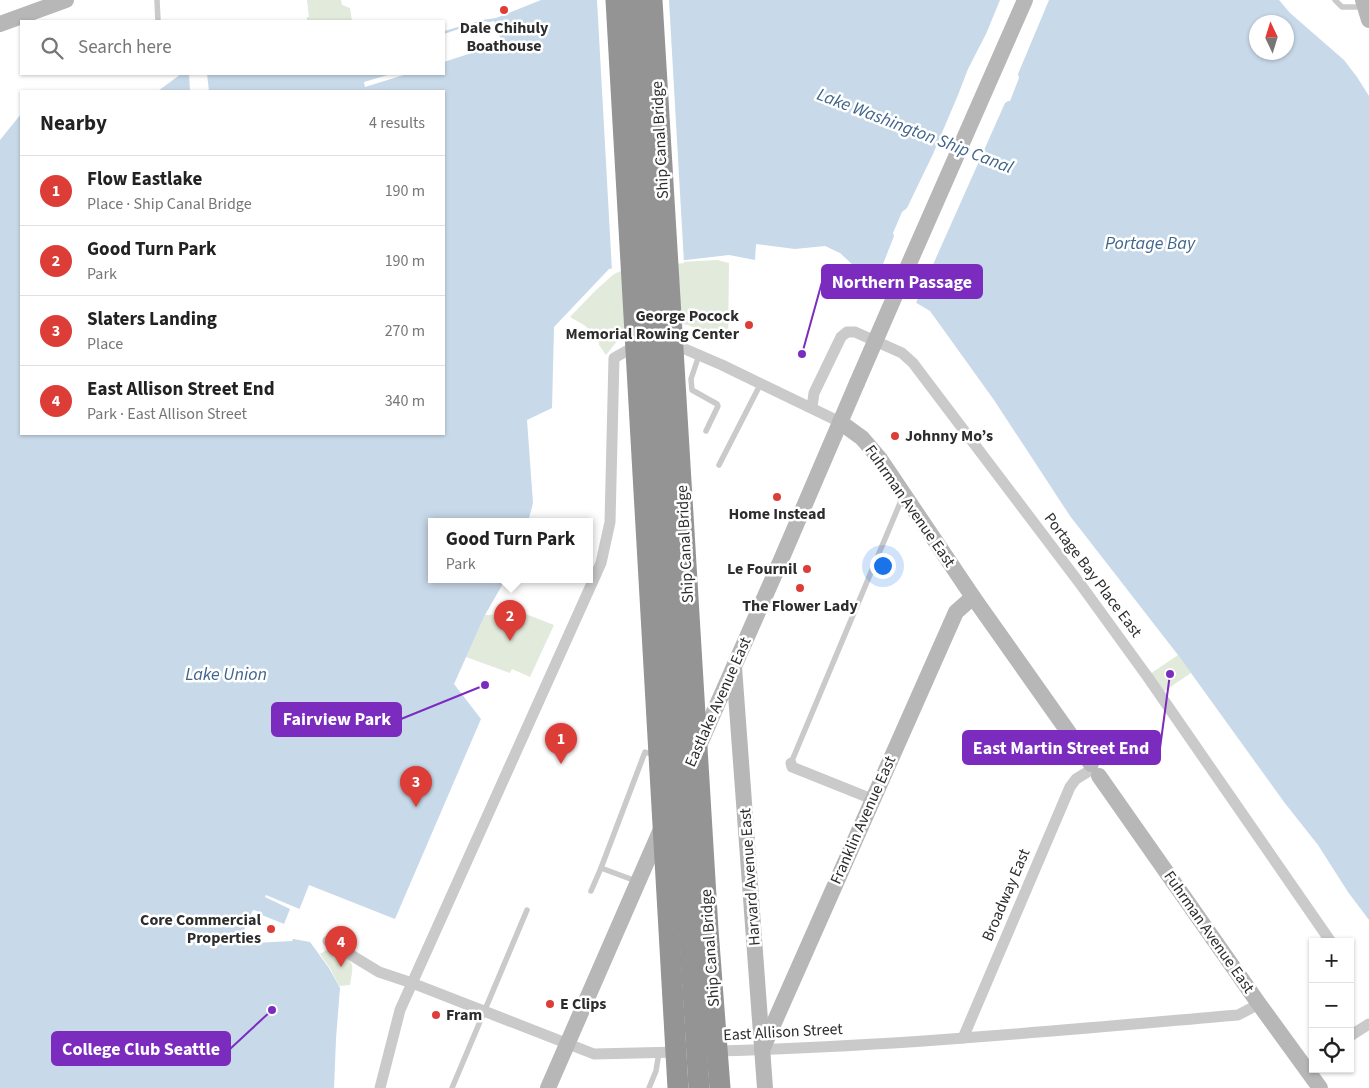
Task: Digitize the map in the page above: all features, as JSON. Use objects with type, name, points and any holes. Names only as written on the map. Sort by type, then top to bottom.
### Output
[{"type":"highway","points":[[616,0],[678,1088]]},
{"type":"highway","name":"Ship Canal Bridge","points":[[635,0],[699,1088]]},
{"type":"highway","name":"Ship Canal Bridge","points":[[652,0],[708,930],[720,1088]]},
{"type":"main road","points":[[0,24],[66,0]]},
{"type":"main road","name":"Eastlake Avenue East","points":[[548,1088],[1025,0]]},
{"type":"main road","name":"Fuhrman Avenue East","points":[[840,422],[862,438],[871,448],[1093,770],[1259,1004],[1309,1064]]},
{"type":"main road","name":"Franklin Avenue East","points":[[762,1050],[956,612],[973,597]]},
{"type":"main road","name":"Harvard Avenue East","points":[[734,665],[765,1088]]},
{"type":"main road","name":"Fuhrman Avenue East","points":[[1313,1073],[1320,1088]]},
{"type":"street","name":"Portage Bay Place East","points":[[812,407],[816,388],[841,337],[847,332],[855,332],[898,352],[913,362],[1147,676],[1328,938]]},
{"type":"street","name":"Fuhrman Avenue East","points":[[593,581],[601,563],[610,522],[614,358],[654,336],[761,383],[840,422]]},
{"type":"street","name":"Fuhrman Avenue East","points":[[412,983],[592,583]]},
{"type":"street","points":[[791,763],[792,767],[872,799]]},
{"type":"street","name":"Broadway East","points":[[963,1038],[1070,787],[1076,779],[1093,770]]},
{"type":"street","name":"East Allison Street","points":[[328,941],[379,972],[599,1055],[762,1050],[963,1038],[1238,1015],[1259,1004]]},
{"type":"street","points":[[380,1088],[400,1010],[412,983]]},
{"type":"street","points":[[1354,1033],[1369,1024]]},
{"type":"lane","points":[[157,0],[158,20]]},
{"type":"lane","points":[[1336,0],[1342,8],[1365,9]]},
{"type":"lane","points":[[699,355],[691,379],[692,390],[718,406],[706,431]]},
{"type":"lane","points":[[719,465],[761,383]]},
{"type":"lane","points":[[791,763],[904,494]]},
{"type":"lane","points":[[592,891],[645,752],[684,762]]},
{"type":"lane","points":[[601,868],[638,882]]},
{"type":"lane","points":[[452,1088],[527,910]]},
{"type":"lane","points":[[649,1088],[656,1071],[659,1052]]},
{"type":"shaded area","points":[[307,0],[341,0],[342,5],[350,8],[352,20],[307,20],[307,17],[309,17]]},
{"type":"shaded area","points":[[717,260],[729,263],[728,342],[688,325],[657,319],[625,331],[606,355],[599,345],[598,336],[570,317],[614,274],[633,266]]},
{"type":"shaded area","points":[[523,613],[554,625],[530,677],[512,669],[510,673],[466,657],[485,615]]},
{"type":"shaded area","points":[[1178,655],[1191,673],[1160,694],[1147,676]]},
{"type":"shaded area","points":[[328,949],[336,949],[352,964],[350,985],[339,986],[320,954]]},
{"type":"water","points":[[541,0],[1279,0],[1292,15],[1249,15],[1249,60],[1294,60],[1294,16],[1344,60],[1369,96],[1369,920],[1348,892],[1318,845],[1284,802],[1178,655],[1070,516],[994,400],[930,311],[854,266],[840,253],[825,246],[795,249],[756,244],[755,260],[729,255],[609,269],[554,327],[552,408],[527,420],[533,503],[529,518],[428,518],[428,583],[503,583],[485,615],[454,684],[481,719],[395,919],[309,885],[288,938],[310,942],[329,968],[340,988],[334,1088],[0,1088],[0,140],[20,115],[20,435],[445,435],[445,90],[159,90],[180,75],[445,75],[445,31],[496,18]]},
{"type":"pier","points":[[597,0],[669,0],[684,263],[612,271]]},
{"type":"pier","points":[[1000,0],[1049,0],[1018,74],[1019,78],[1010,101],[1005,103],[915,305],[876,282],[902,212],[907,208],[933,154],[968,69],[986,34]]},
{"type":"pier","points":[[483,21],[494,21],[502,43],[445,62],[445,34]]},
{"type":"pier","points":[[189,75],[207,75],[209,90],[190,90]]},
{"type":"pier","points":[[388,75],[404,75],[365,87],[364,82]]},
{"type":"pier","points":[[266,895],[302,910],[292,941],[238,944],[253,910],[284,924],[290,909],[265,897]]},
{"type":"place","name":"Dale Chihuly Boathouse","points":[[504,10]]},
{"type":"place","name":"George Pocock Memorial Rowing Center","points":[[749,325]]},
{"type":"place","name":"Northern Passage","points":[[802,354]]},
{"type":"place","name":"Johnny Mo’s","points":[[895,436]]},
{"type":"place","name":"Home Instead","points":[[777,497]]},
{"type":"place","name":"Le Fournil","points":[[807,569]]},
{"type":"place","name":"The Flower Lady","points":[[800,588]]},
{"type":"place","name":"Good Turn Park","points":[[510,641]]},
{"type":"place","name":"East Martin Street End","points":[[1170,674]]},
{"type":"place","name":"Fairview Park","points":[[485,685]]},
{"type":"place","name":"Flow Eastlake","points":[[561,764]]},
{"type":"place","name":"Slaters Landing","points":[[416,807]]},
{"type":"place","name":"Core Commercial Properties","points":[[271,929]]},
{"type":"place","name":"East Allison Street End","points":[[341,967]]},
{"type":"place","name":"E Clips","points":[[550,1004]]},
{"type":"place","name":"College Club Seattle","points":[[272,1010]]},
{"type":"place","name":"Fram","points":[[436,1015]]},
{"type":"water label","name":"Lake Washington Ship Canal","points":[[915,131]]},
{"type":"water label","name":"Portage Bay","points":[[1150,243]]},
{"type":"water label","name":"Lake Union","points":[[226,674]]}]
